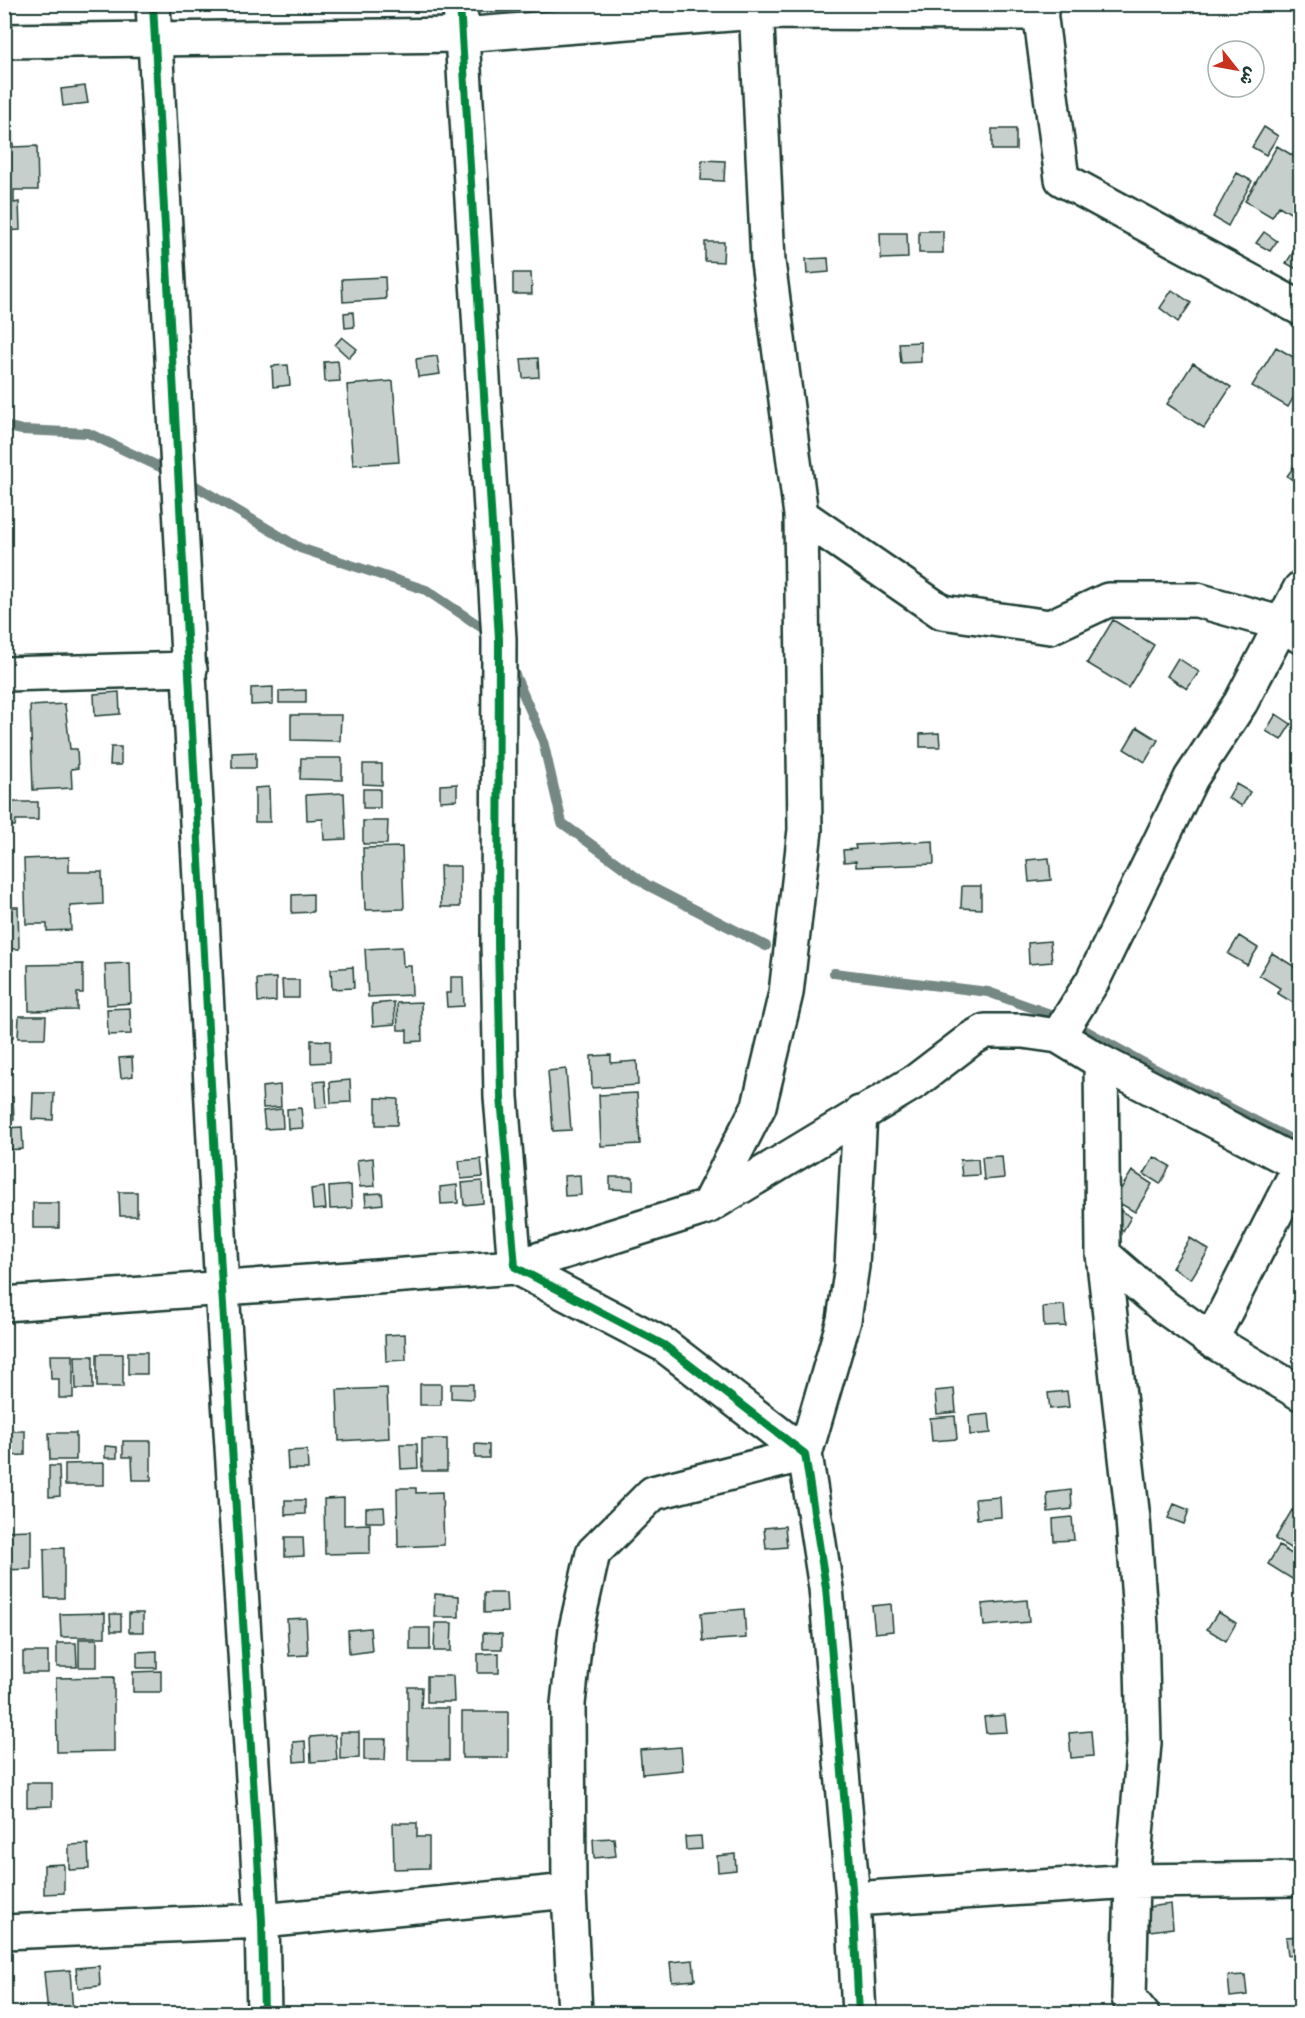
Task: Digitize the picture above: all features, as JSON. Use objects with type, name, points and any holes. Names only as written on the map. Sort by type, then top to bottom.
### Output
[{"type":"street","points":[[153,4],[222,1289],[262,1921],[264,2013]]},
{"type":"street","points":[[4,41],[155,39],[461,20],[756,8],[1040,9],[1062,179],[1300,308]]},
{"type":"street","points":[[706,1207],[759,1106],[786,993],[805,830],[801,515],[768,262],[756,8]]},
{"type":"street","points":[[461,20],[499,639],[501,1097],[515,1267]]},
{"type":"street","points":[[801,515],[942,612],[1050,627],[1108,600],[1197,600],[1292,630]]},
{"type":"street","points":[[1058,1036],[1093,980],[1191,778],[1292,630],[1300,589]]},
{"type":"street","points":[[4,674],[190,669]]},
{"type":"street","points":[[4,1304],[515,1267],[706,1207],[916,1081],[971,1038],[985,1031],[1023,1031],[1058,1036],[1101,1062],[1300,1166],[1211,1340]]},
{"type":"street","points":[[1101,1062],[1103,1254],[1133,1519],[1141,1627],[1144,1743],[1132,1881],[1134,2008]]},
{"type":"street","points":[[859,2013],[853,1899],[826,1588],[805,1454],[844,1320],[852,1266],[860,1113]]},
{"type":"street","points":[[1103,1254],[1163,1306],[1211,1340],[1300,1393]]},
{"type":"street","points":[[515,1267],[664,1345],[805,1454]]},
{"type":"street","points":[[575,2013],[569,1891],[568,1704],[576,1629],[593,1553],[653,1493],[805,1454]]},
{"type":"street","points":[[853,1899],[1132,1881],[1300,1879]]},
{"type":"street","points":[[4,1932],[262,1921],[569,1891]]},
{"type":"building","points":[[85,86],[88,103],[63,106],[61,89]]},
{"type":"building","points":[[12,124],[13,147],[37,146],[38,190],[14,190],[14,203],[19,202],[20,230],[4,231],[4,125]]},
{"type":"building","points":[[1264,127],[1278,136],[1266,155],[1252,147]]},
{"type":"building","points":[[992,129],[1016,129],[1016,150],[992,150]]},
{"type":"building","points":[[1277,146],[1300,160],[1300,219],[1279,206],[1272,217],[1245,201]]},
{"type":"building","points":[[702,160],[725,161],[724,181],[701,180]]},
{"type":"building","points":[[1237,173],[1252,181],[1228,226],[1213,217]]},
{"type":"building","points":[[919,231],[943,231],[943,253],[919,253]]},
{"type":"building","points":[[1264,232],[1277,241],[1270,251],[1256,243]]},
{"type":"building","points":[[880,233],[907,233],[908,258],[881,259]]},
{"type":"building","points":[[705,242],[724,242],[723,262],[705,261]]},
{"type":"building","points":[[1298,245],[1300,246],[1300,271],[1286,263]]},
{"type":"building","points":[[828,258],[829,272],[807,274],[806,259]]},
{"type":"building","points":[[513,273],[531,273],[532,294],[513,294]]},
{"type":"building","points":[[385,277],[386,299],[343,302],[342,279]]},
{"type":"building","points":[[1172,290],[1191,303],[1178,322],[1160,308]]},
{"type":"building","points":[[353,312],[354,327],[345,328],[344,313]]},
{"type":"building","points":[[342,337],[357,349],[349,358],[335,345]]},
{"type":"building","points":[[921,342],[921,362],[901,363],[899,343]]},
{"type":"building","points":[[1276,347],[1300,361],[1300,386],[1288,407],[1252,386]]},
{"type":"building","points":[[437,356],[440,374],[418,377],[416,359]]},
{"type":"building","points":[[538,358],[539,377],[523,378],[521,359]]},
{"type":"building","points":[[338,361],[340,381],[325,382],[324,362]]},
{"type":"building","points":[[1193,363],[1231,387],[1204,428],[1167,404]]},
{"type":"building","points":[[288,365],[290,385],[273,387],[272,366]]},
{"type":"building","points":[[393,381],[399,462],[353,465],[347,385]]},
{"type":"building","points":[[1298,461],[1300,462],[1300,485],[1287,476]]},
{"type":"building","points":[[1113,620],[1154,645],[1128,688],[1087,663]]},
{"type":"building","points":[[1178,658],[1199,672],[1187,689],[1167,676]]},
{"type":"building","points":[[273,687],[273,704],[251,705],[251,688]]},
{"type":"building","points":[[306,690],[306,703],[279,703],[279,691]]},
{"type":"building","points":[[119,692],[120,714],[95,716],[94,694]]},
{"type":"building","points":[[65,704],[70,749],[77,749],[78,768],[71,769],[72,788],[33,790],[30,706]]},
{"type":"building","points":[[1276,714],[1291,724],[1281,740],[1266,731]]},
{"type":"building","points":[[291,715],[341,715],[340,741],[291,740]]},
{"type":"building","points":[[1137,727],[1158,740],[1145,762],[1124,749]]},
{"type":"building","points":[[939,733],[940,747],[920,747],[920,734]]},
{"type":"building","points":[[111,747],[121,747],[121,765],[110,765]]},
{"type":"building","points":[[256,752],[256,768],[232,768],[232,753]]},
{"type":"building","points":[[301,758],[342,758],[342,780],[300,779]]},
{"type":"building","points":[[363,764],[382,764],[382,785],[363,784]]},
{"type":"building","points":[[457,784],[457,800],[440,801],[440,785]]},
{"type":"building","points":[[1236,784],[1250,792],[1242,806],[1228,798]]},
{"type":"building","points":[[269,787],[270,822],[255,822],[255,788]]},
{"type":"building","points":[[363,789],[380,789],[380,808],[363,808]]},
{"type":"building","points":[[344,793],[346,839],[324,840],[323,819],[307,820],[306,795]]},
{"type":"building","points":[[4,802],[38,802],[38,820],[16,820],[15,826],[4,826]]},
{"type":"building","points":[[363,821],[388,821],[387,844],[363,844]]},
{"type":"building","points":[[933,841],[934,864],[856,867],[856,861],[844,862],[843,850],[856,849],[855,845]]},
{"type":"building","points":[[402,847],[404,909],[365,910],[363,848]]},
{"type":"building","points":[[69,857],[69,872],[102,872],[103,904],[70,906],[71,930],[47,931],[47,924],[26,924],[24,859]]},
{"type":"building","points":[[1049,858],[1051,880],[1029,882],[1027,860]]},
{"type":"building","points":[[440,866],[460,866],[460,907],[441,907]]},
{"type":"building","points":[[962,886],[981,886],[981,909],[961,908]]},
{"type":"building","points":[[313,894],[313,912],[292,913],[292,895]]},
{"type":"building","points":[[4,907],[18,907],[19,949],[4,949]]},
{"type":"building","points":[[1239,936],[1258,948],[1247,965],[1228,954]]},
{"type":"building","points":[[1050,941],[1052,962],[1029,964],[1028,943]]},
{"type":"building","points":[[402,947],[403,966],[411,966],[412,995],[368,997],[365,949]]},
{"type":"building","points":[[1272,953],[1300,970],[1300,994],[1295,1004],[1277,993],[1280,988],[1259,975]]},
{"type":"building","points":[[130,963],[131,1003],[107,1005],[105,964]]},
{"type":"building","points":[[83,964],[83,993],[77,993],[77,1010],[29,1011],[28,965]]},
{"type":"building","points":[[353,967],[354,988],[332,989],[331,969]]},
{"type":"building","points":[[451,977],[463,977],[464,1006],[447,1007],[446,993],[451,993]]},
{"type":"building","points":[[276,978],[276,1001],[258,1002],[257,979]]},
{"type":"building","points":[[282,980],[299,980],[299,998],[283,998]]},
{"type":"building","points":[[4,995],[9,995],[10,1015],[4,1015]]},
{"type":"building","points":[[394,1002],[395,1024],[373,1026],[372,1004]]},
{"type":"building","points":[[421,1002],[422,1041],[407,1042],[407,1030],[398,1030],[397,1003]]},
{"type":"building","points":[[130,1008],[131,1034],[108,1035],[107,1009]]},
{"type":"building","points":[[19,1016],[46,1016],[45,1038],[18,1038]]},
{"type":"building","points":[[4,1019],[13,1019],[13,1038],[4,1038]]},
{"type":"building","points":[[311,1040],[330,1041],[330,1062],[311,1063]]},
{"type":"building","points":[[611,1055],[611,1063],[637,1061],[638,1085],[592,1088],[591,1056]]},
{"type":"building","points":[[132,1057],[133,1076],[121,1078],[119,1058]]},
{"type":"building","points":[[566,1069],[571,1130],[553,1131],[548,1071]]},
{"type":"building","points":[[350,1080],[351,1102],[331,1103],[330,1082]]},
{"type":"building","points":[[325,1081],[327,1107],[316,1108],[314,1082]]},
{"type":"building","points":[[280,1085],[281,1107],[263,1108],[262,1087]]},
{"type":"building","points":[[33,1093],[54,1093],[53,1120],[32,1119]]},
{"type":"building","points":[[637,1093],[640,1144],[601,1146],[599,1095]]},
{"type":"building","points":[[4,1097],[13,1097],[14,1120],[4,1121]]},
{"type":"building","points":[[376,1098],[398,1099],[397,1125],[376,1125]]},
{"type":"building","points":[[301,1108],[303,1128],[288,1129],[287,1109]]},
{"type":"building","points":[[282,1109],[283,1128],[265,1129],[263,1111]]},
{"type":"building","points":[[22,1127],[23,1149],[4,1150],[4,1128]]},
{"type":"building","points":[[1002,1156],[1004,1178],[984,1180],[982,1157]]},
{"type":"building","points":[[1154,1157],[1170,1166],[1160,1184],[1144,1174]]},
{"type":"building","points":[[373,1158],[375,1186],[360,1187],[357,1160]]},
{"type":"building","points":[[481,1159],[483,1177],[461,1179],[459,1161]]},
{"type":"building","points":[[978,1159],[979,1175],[962,1176],[960,1160]]},
{"type":"building","points":[[1132,1171],[1152,1184],[1135,1212],[1114,1200]]},
{"type":"building","points":[[580,1175],[581,1195],[565,1196],[564,1176]]},
{"type":"building","points":[[610,1177],[633,1177],[633,1190],[610,1189]]},
{"type":"building","points":[[482,1181],[483,1203],[464,1205],[462,1183]]},
{"type":"building","points":[[351,1185],[352,1208],[330,1209],[329,1187]]},
{"type":"building","points":[[457,1185],[458,1203],[441,1204],[440,1187]]},
{"type":"building","points":[[324,1187],[326,1209],[313,1210],[311,1189]]},
{"type":"building","points":[[119,1192],[137,1192],[137,1216],[120,1216]]},
{"type":"building","points":[[382,1193],[383,1204],[366,1206],[365,1194]]},
{"type":"building","points":[[33,1203],[59,1203],[59,1228],[33,1228]]},
{"type":"building","points":[[1115,1207],[1131,1217],[1123,1231],[1106,1221]]},
{"type":"building","points":[[1190,1238],[1209,1250],[1191,1279],[1172,1268]]},
{"type":"building","points":[[1064,1305],[1066,1326],[1044,1327],[1043,1307]]},
{"type":"building","points":[[405,1334],[406,1360],[386,1361],[385,1335]]},
{"type":"building","points":[[128,1352],[147,1352],[147,1374],[128,1374]]},
{"type":"building","points":[[97,1354],[123,1354],[123,1387],[97,1387]]},
{"type":"building","points":[[50,1355],[73,1355],[73,1398],[59,1398],[59,1379],[51,1379]]},
{"type":"building","points":[[75,1356],[93,1356],[93,1389],[76,1389]]},
{"type":"building","points":[[420,1384],[441,1384],[441,1405],[420,1405]]},
{"type":"building","points":[[451,1384],[473,1384],[473,1399],[451,1398]]},
{"type":"building","points":[[387,1388],[389,1438],[339,1441],[337,1390]]},
{"type":"building","points":[[954,1389],[956,1412],[937,1414],[935,1391]]},
{"type":"building","points":[[1067,1391],[1069,1407],[1050,1409],[1048,1393]]},
{"type":"building","points":[[989,1414],[991,1433],[970,1435],[969,1416]]},
{"type":"building","points":[[955,1416],[957,1439],[932,1441],[930,1418]]},
{"type":"building","points":[[4,1431],[25,1431],[25,1455],[4,1456]]},
{"type":"building","points":[[49,1433],[76,1433],[76,1460],[50,1460]]},
{"type":"building","points":[[422,1439],[447,1439],[447,1471],[422,1471]]},
{"type":"building","points":[[123,1441],[151,1441],[151,1480],[133,1480],[132,1457],[123,1457]]},
{"type":"building","points":[[400,1444],[417,1444],[418,1468],[401,1469]]},
{"type":"building","points":[[475,1444],[489,1445],[489,1458],[475,1458]]},
{"type":"building","points":[[105,1446],[117,1447],[117,1458],[105,1458]]},
{"type":"building","points":[[307,1450],[308,1469],[288,1469],[287,1451]]},
{"type":"building","points":[[104,1463],[104,1485],[65,1485],[65,1464]]},
{"type":"building","points":[[49,1466],[59,1466],[60,1496],[49,1497]]},
{"type":"building","points":[[397,1488],[416,1488],[416,1493],[442,1492],[444,1545],[398,1547]]},
{"type":"building","points":[[1071,1490],[1072,1509],[1048,1512],[1047,1493]]},
{"type":"building","points":[[1000,1497],[1001,1517],[977,1519],[975,1499]]},
{"type":"building","points":[[344,1498],[344,1525],[370,1524],[370,1553],[325,1554],[324,1499]]},
{"type":"building","points":[[285,1500],[305,1500],[305,1514],[285,1515]]},
{"type":"building","points":[[1174,1504],[1189,1510],[1184,1524],[1168,1518]]},
{"type":"building","points":[[384,1507],[385,1522],[366,1522],[366,1508]]},
{"type":"building","points":[[1292,1510],[1300,1515],[1300,1554],[1275,1539]]},
{"type":"building","points":[[1072,1517],[1074,1540],[1054,1541],[1053,1519]]},
{"type":"building","points":[[785,1526],[787,1547],[766,1549],[764,1528]]},
{"type":"building","points":[[31,1530],[31,1569],[4,1570],[4,1531]]},
{"type":"building","points":[[285,1537],[303,1537],[304,1556],[285,1557]]},
{"type":"building","points":[[1279,1546],[1300,1559],[1300,1584],[1268,1564]]},
{"type":"building","points":[[64,1548],[64,1598],[45,1598],[44,1549]]},
{"type":"building","points":[[484,1593],[506,1593],[507,1612],[484,1613]]},
{"type":"building","points":[[435,1594],[459,1596],[459,1617],[434,1617]]},
{"type":"building","points":[[1027,1600],[1029,1622],[984,1626],[982,1604]]},
{"type":"building","points":[[891,1604],[893,1631],[875,1633],[872,1606]]},
{"type":"building","points":[[744,1609],[746,1638],[703,1641],[701,1613]]},
{"type":"building","points":[[1218,1612],[1236,1623],[1226,1641],[1207,1629]]},
{"type":"building","points":[[105,1613],[105,1637],[61,1637],[60,1614]]},
{"type":"building","points":[[129,1613],[143,1613],[143,1632],[129,1632]]},
{"type":"building","points":[[110,1614],[121,1614],[121,1631],[111,1631]]},
{"type":"building","points":[[306,1618],[308,1655],[289,1656],[287,1619]]},
{"type":"building","points":[[435,1623],[452,1623],[451,1651],[434,1651]]},
{"type":"building","points":[[370,1628],[372,1651],[349,1654],[348,1630]]},
{"type":"building","points":[[410,1628],[430,1628],[430,1650],[410,1650]]},
{"type":"building","points":[[483,1633],[502,1634],[502,1649],[483,1649]]},
{"type":"building","points":[[79,1639],[97,1639],[97,1667],[79,1667]]},
{"type":"building","points":[[57,1643],[76,1643],[77,1667],[57,1667]]},
{"type":"building","points":[[157,1651],[157,1668],[137,1668],[137,1652]]},
{"type":"building","points":[[23,1652],[48,1652],[48,1673],[23,1673]]},
{"type":"building","points":[[499,1653],[499,1673],[478,1673],[478,1654]]},
{"type":"building","points":[[161,1671],[161,1692],[133,1692],[133,1672]]},
{"type":"building","points":[[427,1676],[453,1676],[454,1702],[427,1702]]},
{"type":"building","points":[[114,1677],[114,1751],[57,1752],[56,1678]]},
{"type":"building","points":[[408,1687],[422,1687],[421,1708],[449,1708],[449,1760],[408,1760]]},
{"type":"building","points":[[462,1712],[508,1712],[508,1758],[462,1758]]},
{"type":"building","points":[[1005,1715],[1007,1732],[986,1733],[984,1717]]},
{"type":"building","points":[[1091,1731],[1093,1756],[1071,1758],[1069,1733]]},
{"type":"building","points":[[340,1732],[359,1732],[359,1758],[340,1759]]},
{"type":"building","points":[[335,1735],[337,1760],[311,1762],[310,1737]]},
{"type":"building","points":[[364,1739],[386,1739],[385,1760],[364,1760]]},
{"type":"building","points":[[305,1741],[306,1761],[294,1762],[293,1742]]},
{"type":"building","points":[[681,1747],[683,1770],[642,1774],[640,1750]]},
{"type":"building","points":[[27,1783],[52,1783],[52,1806],[27,1807]]},
{"type":"building","points":[[393,1823],[417,1823],[417,1837],[429,1837],[429,1868],[394,1869]]},
{"type":"building","points":[[701,1836],[702,1849],[686,1850],[685,1837]]},
{"type":"building","points":[[614,1838],[616,1856],[594,1858],[593,1839]]},
{"type":"building","points":[[88,1844],[89,1869],[69,1870],[69,1845]]},
{"type":"building","points":[[735,1854],[736,1870],[718,1872],[717,1856]]},
{"type":"building","points":[[64,1864],[64,1893],[44,1894],[44,1865]]},
{"type":"building","points":[[1171,1904],[1173,1928],[1150,1931],[1148,1907]]},
{"type":"building","points":[[1300,1936],[1300,1954],[1288,1956],[1286,1937]]},
{"type":"building","points":[[693,1960],[695,1980],[672,1982],[670,1962]]},
{"type":"building","points":[[99,1966],[100,1986],[78,1988],[76,1968]]},
{"type":"building","points":[[70,1970],[73,2014],[48,2014],[44,1972]]},
{"type":"building","points":[[1245,1975],[1247,1995],[1230,1997],[1228,1976]]},
{"type":"waterway","points":[[4,426],[22,430],[88,433],[179,476],[300,548],[426,590],[493,635]]},
{"type":"waterway","points":[[511,666],[542,737],[562,823],[647,885],[766,946]]},
{"type":"waterway","points":[[834,973],[988,992],[1067,1020],[1153,1068],[1300,1144]]},
{"type":"cycle path","points":[[153,4],[222,1289],[262,1921],[264,2014]]},
{"type":"cycle path","points":[[460,4],[499,639],[498,944],[501,1097],[515,1267],[664,1345],[805,1454],[826,1588],[853,1899],[859,2014]]}]
